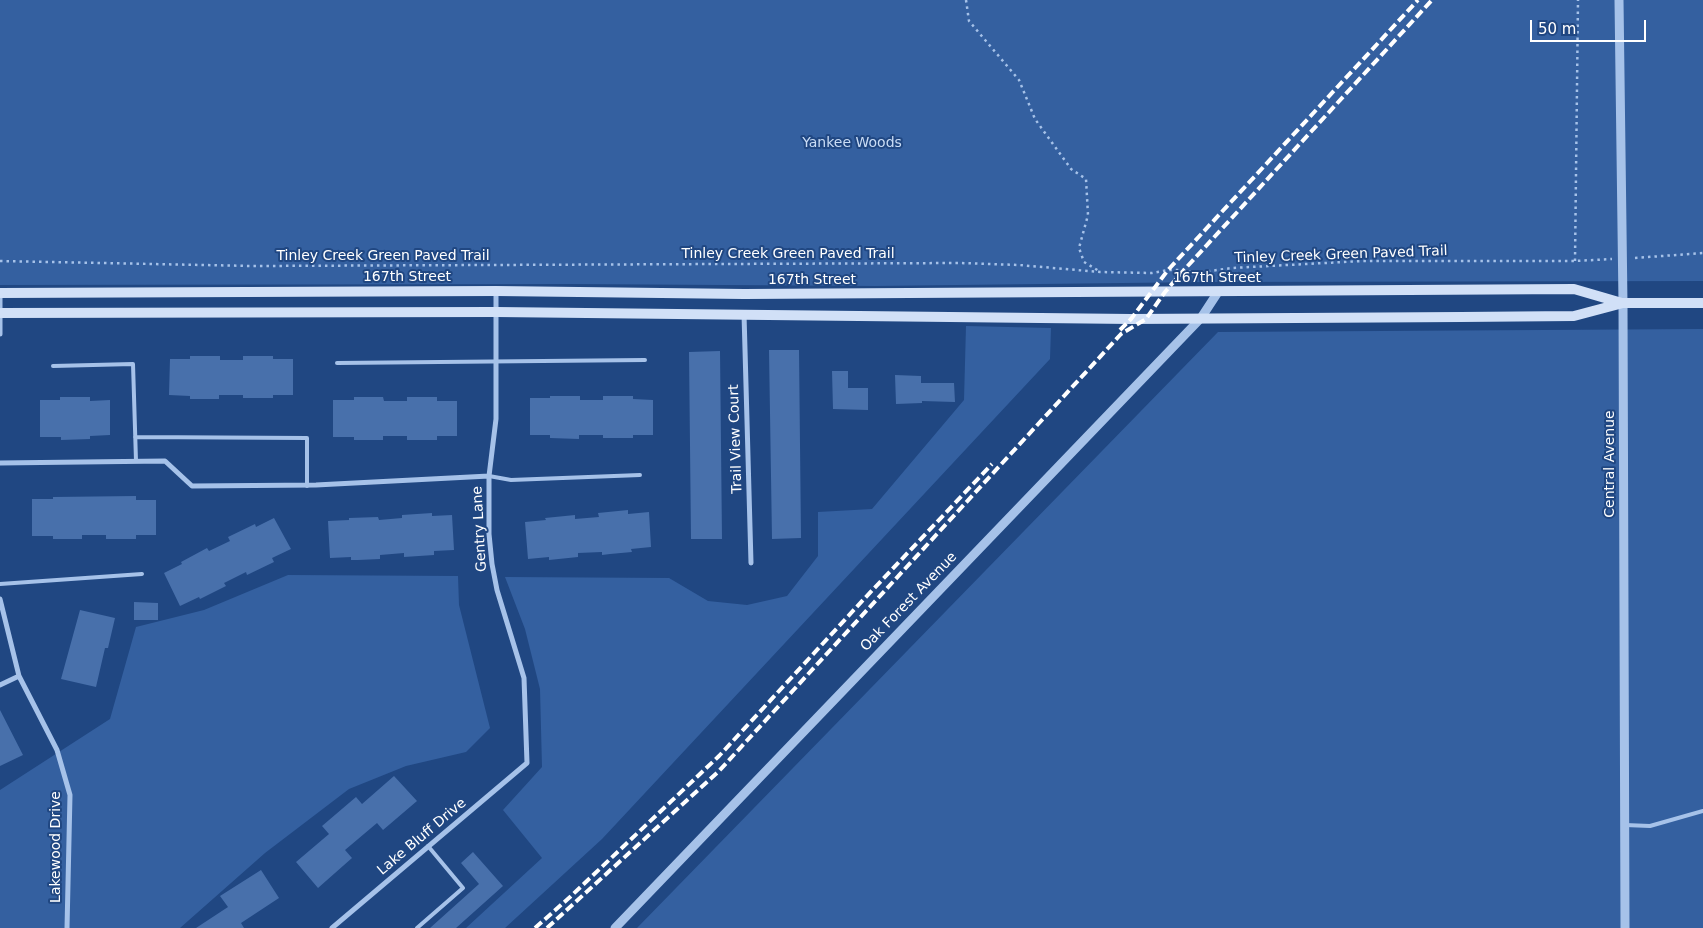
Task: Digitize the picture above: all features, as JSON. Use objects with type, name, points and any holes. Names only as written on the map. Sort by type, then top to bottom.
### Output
[{"type":"main road","name":"167th Street","points":[[0,294],[496,290],[744,294],[1574,289],[1623,303]]},
{"type":"main road","name":"167th Street","points":[[0,313],[496,312],[1201,318],[1574,316],[1623,303],[1703,303]]},
{"type":"street","name":"Central Avenue","points":[[1618,0],[1623,303],[1625,928]]},
{"type":"street","name":"Gentry Lane","points":[[496,290],[496,419],[489,476],[488,518],[492,564],[497,590],[524,678],[528,763]]},
{"type":"street","name":"Oak Forest Avenue","points":[[615,928],[1201,318],[1218,292]]},
{"type":"street","points":[[0,294],[0,334]]},
{"type":"street","name":"Trail View Court","points":[[744,314],[751,563]]},
{"type":"street","points":[[0,463],[165,461],[192,486],[307,486],[489,476]]},
{"type":"street","name":"Lakewood Drive","points":[[0,599],[19,676],[57,750],[70,794],[67,928]]},
{"type":"street","points":[[0,685],[19,676]]},
{"type":"street","name":"Lake Bluff Drive","points":[[332,928],[528,763]]},
{"type":"lane","points":[[337,363],[645,360]]},
{"type":"lane","points":[[53,366],[133,364],[136,461]]},
{"type":"lane","points":[[135,437],[307,438],[307,486]]},
{"type":"lane","points":[[489,476],[511,480],[640,475]]},
{"type":"lane","points":[[0,584],[142,574]]},
{"type":"lane","points":[[1625,825],[1650,826],[1703,811]]},
{"type":"lane","points":[[417,928],[462,888],[428,846]]},
{"type":"path","points":[[966,0],[968,21],[1019,80],[1035,119],[1071,169],[1086,179],[1088,215],[1079,248],[1084,262],[1100,272]]},
{"type":"path","name":"Tinley Creek Green Paved Trail","points":[[0,261],[253,266],[960,263],[1019,265],[1100,272],[1152,273],[1168,270],[1184,270],[1195,273],[1232,268],[1362,261],[1575,261],[1578,0]]},
{"type":"path","points":[[1653,257],[1703,253]]},
{"type":"green space","name":"Yankee Woods","points":[[0,0],[1703,0],[1703,281],[1206,282],[875,286],[570,284],[0,285]]},
{"type":"green space","points":[[966,326],[1051,328],[1050,359],[602,839],[505,928],[466,928],[542,858],[503,810],[542,767],[540,689],[525,629],[505,577],[669,578],[708,601],[747,605],[787,596],[818,556],[818,512],[872,509],[964,400]]},
{"type":"green space","points":[[1703,329],[1703,928],[637,928],[1218,332]]},
{"type":"green space","points":[[288,575],[458,576],[459,605],[490,728],[466,752],[406,766],[349,789],[265,853],[180,928],[0,928],[0,790],[110,719],[136,627],[204,610]]},
{"type":"building","points":[[769,350],[799,350],[801,538],[772,539]]},
{"type":"building","points":[[720,351],[722,539],[691,539],[689,352]]},
{"type":"building","points":[[190,356],[220,356],[220,360],[243,360],[243,356],[273,356],[273,359],[293,359],[293,395],[273,395],[273,398],[243,398],[243,395],[219,395],[219,399],[190,399],[190,396],[169,395],[170,359],[190,359]]},
{"type":"building","points":[[832,371],[848,371],[848,388],[868,388],[868,410],[833,409]]},
{"type":"building","points":[[895,375],[921,376],[921,383],[954,383],[955,402],[922,401],[922,403],[896,404]]},
{"type":"building","points":[[550,396],[580,396],[580,400],[603,400],[603,396],[633,396],[633,399],[653,400],[653,435],[633,435],[633,438],[603,438],[603,435],[579,435],[579,439],[550,438],[550,435],[530,435],[530,398],[550,398]]},
{"type":"building","points":[[60,397],[90,397],[90,401],[110,400],[110,435],[90,436],[90,439],[61,440],[61,437],[40,437],[40,400],[60,400]]},
{"type":"building","points":[[354,397],[383,397],[384,401],[407,401],[407,397],[437,397],[437,401],[457,401],[457,436],[437,436],[437,440],[407,440],[407,436],[383,436],[383,440],[354,440],[354,437],[333,437],[333,400],[354,400]]},
{"type":"building","points":[[136,496],[136,500],[156,500],[156,535],[136,535],[136,539],[106,539],[106,535],[82,535],[82,539],[53,539],[53,536],[32,536],[32,499]]},
{"type":"building","points":[[628,510],[628,514],[649,512],[651,547],[631,549],[632,552],[602,555],[602,552],[578,553],[578,557],[549,560],[549,557],[528,559],[525,522],[575,515],[575,519],[599,517],[598,513]]},
{"type":"building","points":[[432,513],[432,516],[452,515],[454,550],[434,551],[434,555],[404,557],[404,553],[380,555],[380,559],[351,560],[351,557],[330,558],[328,521],[378,517],[379,520],[402,518],[402,515]]},
{"type":"building","points":[[274,518],[291,549],[272,558],[274,562],[247,575],[246,572],[224,583],[226,586],[200,599],[199,597],[180,606],[164,573],[207,548],[209,551],[230,541],[228,537],[255,524],[256,527]]},
{"type":"building","points":[[134,602],[158,603],[158,620],[134,620]]},
{"type":"building","points":[[80,610],[115,618],[108,648],[105,648],[96,687],[61,679]]},
{"type":"building","points":[[0,710],[23,755],[0,766]]},
{"type":"building","points":[[394,776],[417,801],[383,830],[377,823],[345,850],[352,858],[318,888],[296,862],[329,834],[322,826],[356,797],[362,804]]},
{"type":"building","points":[[473,852],[503,886],[456,928],[430,928],[479,884],[461,863]]},
{"type":"building","points":[[261,870],[279,898],[241,923],[244,928],[196,928],[228,907],[220,896]]},
{"type":"railway","points":[[1120,330],[1131,319],[1168,270],[1418,0]]},
{"type":"railway","points":[[547,928],[719,771],[1121,334],[1146,319],[1165,292],[1184,270],[1432,0]]},
{"type":"railway","points":[[535,928],[719,756],[992,464]]}]
